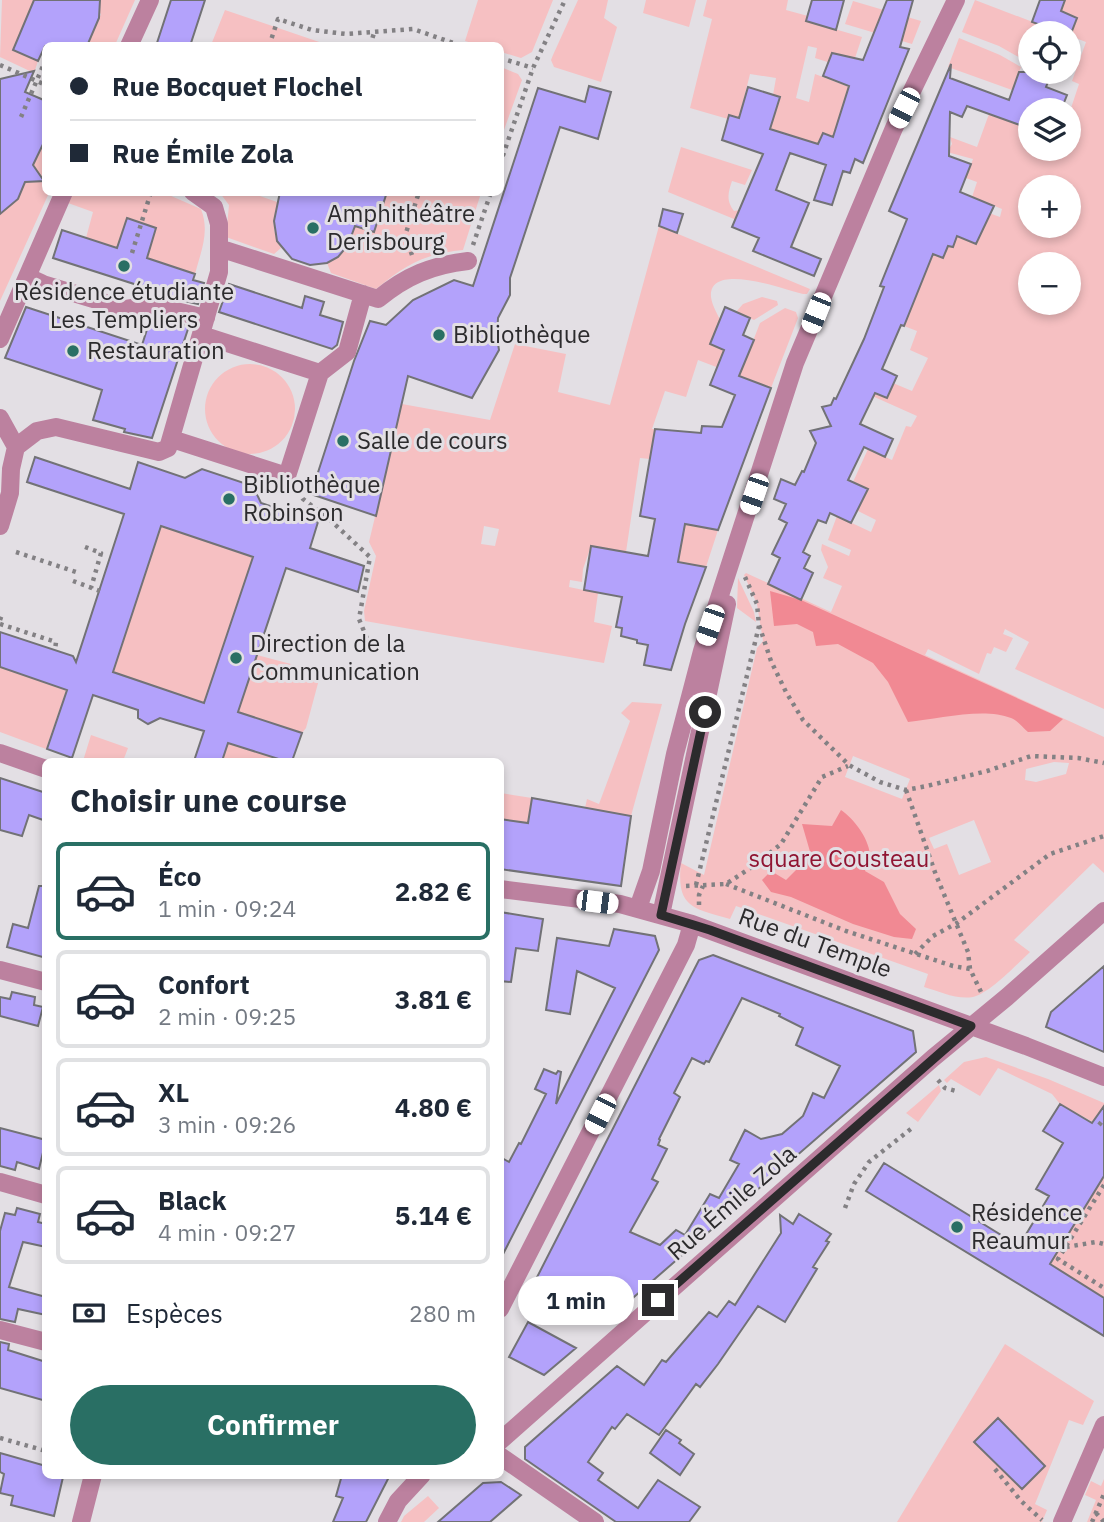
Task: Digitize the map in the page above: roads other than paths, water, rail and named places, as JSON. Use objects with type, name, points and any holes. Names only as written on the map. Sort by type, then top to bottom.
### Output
[{"type":"street","points":[[131,42],[150,0]]},
{"type":"street","points":[[638,908],[651,871],[675,754],[702,651],[795,363],[894,128],[956,0]]},
{"type":"street","points":[[0,339],[62,196]]},
{"type":"street","points":[[0,526],[10,493],[11,469],[16,447],[37,431],[56,427],[159,452],[168,447],[219,272],[219,224],[215,207],[199,196]]},
{"type":"street","points":[[219,248],[378,299],[416,273],[442,264],[468,261]]},
{"type":"street","points":[[28,277],[126,309],[150,305],[320,373]]},
{"type":"street","points":[[172,439],[287,476],[320,373],[347,352],[363,294]]},
{"type":"street","points":[[0,418],[16,447]]},
{"type":"street","points":[[661,915],[727,609],[727,579]]},
{"type":"street","points":[[0,753],[42,768]]},
{"type":"street","points":[[663,818],[673,857]]},
{"type":"street","name":"Rue du Temple","points":[[504,890],[638,908],[692,924],[1104,1077]]},
{"type":"street","name":"Rue Émile Zola","points":[[504,1437],[933,1058],[1104,911]]},
{"type":"street","points":[[504,1301],[686,945],[692,924]]},
{"type":"street","points":[[0,971],[42,981]]},
{"type":"street","points":[[0,1182],[42,1194]]},
{"type":"street","points":[[0,1329],[42,1341]]},
{"type":"street","points":[[1062,1522],[1104,1425]]},
{"type":"street","points":[[504,1459],[596,1522]]},
{"type":"street","points":[[81,1522],[92,1479]]},
{"type":"street","points":[[387,1522],[398,1501],[418,1479]]},
{"type":"place","name":"Amphithéâtre Derisbourg","points":[[313,228]]},
{"type":"place","name":"Résidence étudiante Les Templiers","points":[[124,266]]},
{"type":"place","name":"Bibliothèque","points":[[439,335]]},
{"type":"place","name":"Restauration","points":[[73,351]]},
{"type":"place","name":"Salle de cours","points":[[343,441]]},
{"type":"place","name":"Bibliothèque Robinson","points":[[229,499]]},
{"type":"place","name":"Direction de la Communication","points":[[236,658]]},
{"type":"place","name":"Résidence Reaumur","points":[[957,1227]]},
{"type":"park label","name":"square Cousteau","points":[[839,859]]}]
